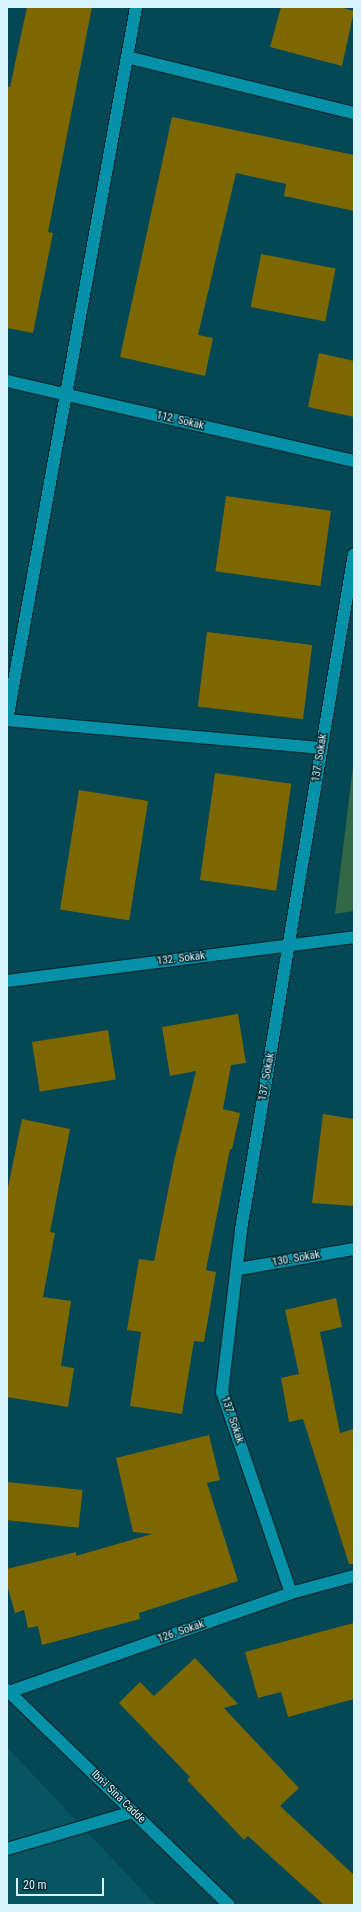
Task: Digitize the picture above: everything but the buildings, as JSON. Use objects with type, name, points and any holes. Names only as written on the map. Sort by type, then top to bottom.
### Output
[{"type":"street","points":[[136,7],[7,720],[322,748]]},
{"type":"street","points":[[127,57],[354,113]]},
{"type":"street","name":"112. Sokak","points":[[7,381],[354,461]]},
{"type":"street","name":"137. Sokak","points":[[292,1593],[222,1392],[239,1269],[241,1230],[354,554]]},
{"type":"street","name":"132. Sokak","points":[[7,981],[354,937]]},
{"type":"street","name":"130. Sokak","points":[[239,1269],[354,1249]]},
{"type":"street","name":"126. Sokak","points":[[8,1691],[292,1593],[354,1576]]},
{"type":"street","name":"Ibn-i Sina Cadde","points":[[8,1691],[229,1905]]},
{"type":"street","points":[[7,1850],[133,1812]]},
{"type":"shaded area","points":[[7,1747],[156,1905],[7,1905]]},
{"type":"green space","points":[[354,758],[354,911],[335,914]]}]
